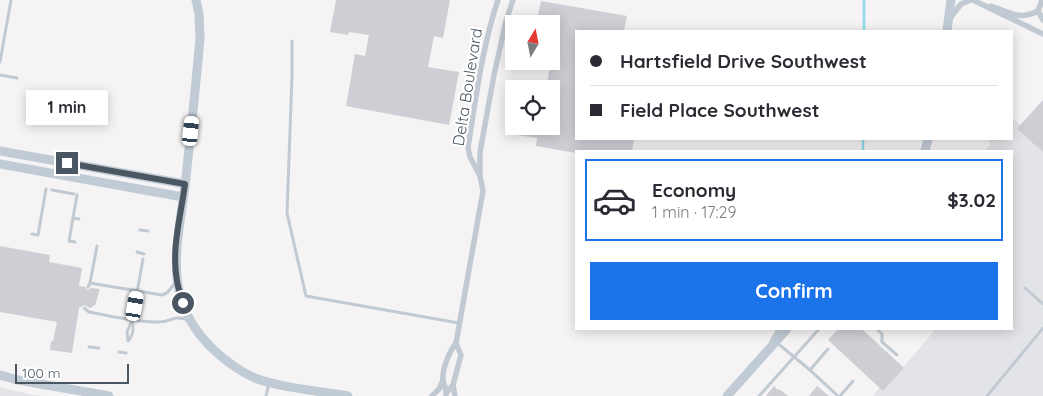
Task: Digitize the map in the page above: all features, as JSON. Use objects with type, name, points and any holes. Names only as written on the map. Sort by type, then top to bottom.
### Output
[{"type":"street","points":[[196,0],[200,14],[200,38],[185,184],[176,244],[177,281],[187,314],[209,346],[225,360],[254,378],[348,396]]},
{"type":"street","name":"Delta Boulevard","points":[[480,176],[470,158],[468,147],[480,73],[492,17],[498,0]]},
{"type":"street","name":"Delta Boulevard","points":[[446,394],[443,380],[448,353],[456,343],[483,191],[480,176],[480,152],[494,75],[506,21],[513,0]]},
{"type":"street","points":[[947,30],[951,0]]},
{"type":"street","points":[[948,21],[961,4],[972,0],[1023,16],[1028,16],[1038,11],[1042,0]]},
{"type":"street","points":[[972,0],[1043,34]]},
{"type":"street","points":[[1038,11],[1043,20]]},
{"type":"street","points":[[0,151],[185,184]]},
{"type":"street","points":[[65,176],[67,163]]},
{"type":"street","points":[[0,164],[183,197]]},
{"type":"street","points":[[727,396],[786,330]]},
{"type":"street","name":"Delta Boulevard","points":[[446,394],[453,385],[461,355],[456,343]]},
{"type":"street","points":[[0,375],[18,380],[109,396]]},
{"type":"street","points":[[432,396],[439,389],[443,380]]},
{"type":"street","points":[[453,385],[455,396]]},
{"type":"lane","points":[[0,62],[11,0]]},
{"type":"lane","points":[[292,41],[287,212],[306,296],[459,323]]},
{"type":"lane","points":[[0,75],[16,78]]},
{"type":"lane","points":[[32,234],[38,235],[46,189]]},
{"type":"lane","points":[[52,190],[75,195],[69,241],[75,242]]},
{"type":"lane","points":[[36,211],[42,212]]},
{"type":"lane","points":[[73,218],[80,219]]},
{"type":"lane","points":[[140,230],[148,231]]},
{"type":"lane","points":[[88,287],[97,246]]},
{"type":"lane","points":[[137,252],[144,254]]},
{"type":"lane","points":[[132,320],[127,332],[128,341],[132,337],[132,320],[143,259]]},
{"type":"lane","points":[[90,283],[162,295],[167,293],[177,281]]},
{"type":"lane","points":[[1026,288],[1043,304]]},
{"type":"lane","points":[[84,308],[89,312],[132,320],[159,322],[180,317],[192,323]]},
{"type":"lane","points":[[987,396],[1043,328]]},
{"type":"lane","points":[[762,357],[777,330]]},
{"type":"lane","points":[[759,396],[818,330]]},
{"type":"lane","points":[[878,330],[882,334],[882,342],[897,355]]},
{"type":"lane","points":[[122,332],[127,332]]},
{"type":"lane","points":[[776,342],[839,396],[853,382]]},
{"type":"lane","points":[[89,347],[99,348]]},
{"type":"lane","points":[[810,370],[828,349]]},
{"type":"lane","points":[[119,352],[126,353]]},
{"type":"lane","points":[[266,396],[269,382]]},
{"type":"shaded area","points":[[1043,100],[1043,396],[873,396],[880,387],[884,390],[935,330],[1013,330],[1013,150],[986,150],[991,144],[987,140],[1013,140],[1013,119],[1020,125]]},
{"type":"shaded area","points":[[0,387],[29,394],[42,396],[0,396]]},
{"type":"building","points":[[336,0],[450,0],[443,38],[434,36],[428,67],[459,72],[449,125],[346,106],[355,54],[365,56],[369,35],[349,32],[348,35],[330,32]]},
{"type":"building","points":[[541,1],[627,16],[624,30],[575,30],[575,140],[634,140],[632,150],[575,150],[575,153],[536,146],[537,138],[517,135],[560,135],[560,80],[548,80],[550,70],[560,70],[560,15],[538,15]]},
{"type":"building","points":[[1043,100],[1043,152],[1017,129]]},
{"type":"building","points":[[0,246],[50,255],[49,262],[82,268],[79,286],[85,287],[88,290],[91,288],[100,289],[95,305],[90,308],[84,305],[79,308],[72,353],[50,350],[57,322],[0,312]]},
{"type":"building","points":[[837,330],[863,330],[904,368],[883,391],[828,340]]},
{"type":"building","points":[[774,386],[778,390],[788,396],[766,396]]},
{"type":"building","points":[[817,386],[829,396],[809,396]]},
{"type":"waterway","points":[[864,0],[864,30]]},
{"type":"waterway","points":[[863,140],[863,150]]},
{"type":"route","points":[[67,163],[185,184],[176,244],[177,281],[183,303]]}]
